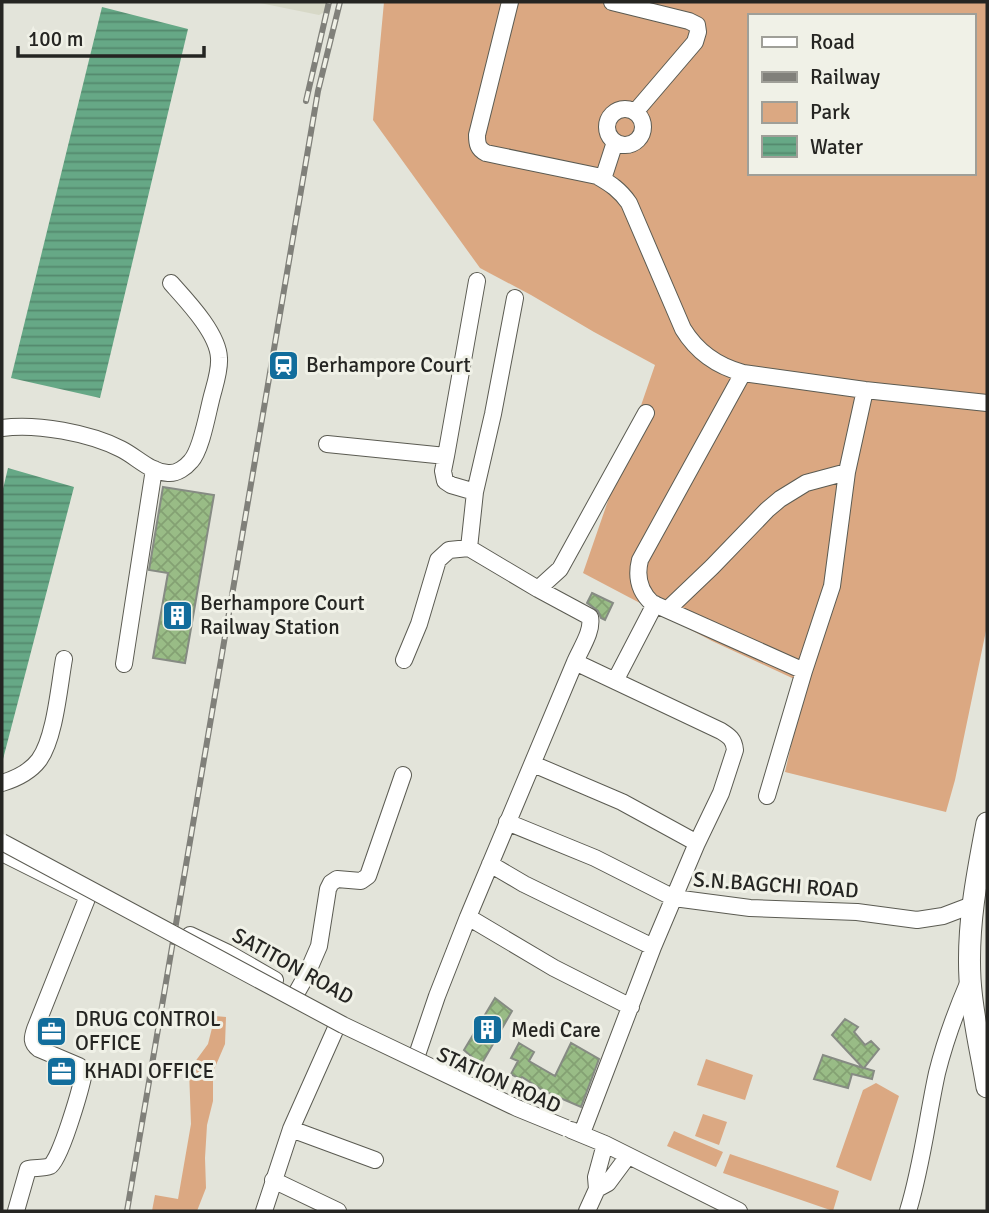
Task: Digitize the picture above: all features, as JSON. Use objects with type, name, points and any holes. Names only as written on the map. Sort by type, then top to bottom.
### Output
[{"type":"main road","points":[[987,823],[984,856],[972,905],[976,991],[987,1087]]},
{"type":"street","points":[[510,2],[477,135],[478,145],[486,153],[597,176],[623,193],[683,329],[703,353],[728,369],[743,373],[987,403]]},
{"type":"street","points":[[612,2],[690,21],[697,26],[695,42],[636,111]]},
{"type":"street","points":[[624,108],[636,111],[644,123],[641,137],[629,145],[615,142],[608,133],[610,117],[624,108]]},
{"type":"street","points":[[603,179],[615,142]]},
{"type":"street","points":[[475,492],[451,485],[445,481],[443,471],[477,281]]},
{"type":"street","points":[[2,428],[22,425],[110,443],[155,469],[172,473],[189,464],[197,453],[217,377],[219,358],[209,332],[171,283]]},
{"type":"street","points":[[469,548],[475,492],[515,298]]},
{"type":"street","points":[[743,373],[640,559],[638,569],[641,589],[645,596],[662,607],[804,671]]},
{"type":"street","points":[[767,796],[832,586],[847,471],[865,390]]},
{"type":"street","points":[[538,589],[560,569],[646,413]]},
{"type":"street","points":[[327,444],[446,456]]},
{"type":"street","points":[[124,664],[155,469]]},
{"type":"street","points":[[615,681],[662,607],[712,567],[766,510],[806,483],[847,471]]},
{"type":"street","points":[[404,660],[419,624],[438,560],[449,550],[469,548],[590,617],[592,622],[468,917],[418,1052]]},
{"type":"street","points":[[2,783],[13,780],[38,762],[50,732],[64,659]]},
{"type":"street","points":[[575,662],[721,731],[732,738],[735,750],[721,793],[653,947],[582,1133]]},
{"type":"street","name":"S.N.BAGCHI ROAD","points":[[533,764],[622,802],[697,843]]},
{"type":"street","points":[[297,992],[318,946],[331,883],[337,879],[361,881],[368,876],[403,775]]},
{"type":"street","name":"S.N.BAGCHI ROAD","points":[[507,822],[595,858],[674,898],[750,908],[857,912],[917,920],[943,916],[972,905]]},
{"type":"street","name":"SATITON ROAD","points":[[2,834],[174,928],[228,953],[346,1019],[487,1087],[558,1117],[566,1128]]},
{"type":"street","name":"STATION ROAD","points":[[2,842],[343,1025],[517,1108],[566,1128]]},
{"type":"street","name":"STATION ROAD","points":[[2,853],[222,964],[336,1028],[552,1130],[566,1128]]},
{"type":"street","points":[[490,864],[524,884],[653,947]]},
{"type":"street","points":[[16,1211],[28,1169],[50,1166],[55,1160],[83,1077],[79,1066],[39,1049],[32,1041],[88,896]]},
{"type":"street","points":[[468,917],[554,968],[631,1007]]},
{"type":"street","points":[[908,1211],[937,1073],[953,1019],[976,991]]},
{"type":"street","points":[[264,1211],[291,1129],[336,1028]]},
{"type":"street","points":[[566,1128],[605,1144],[739,1211]]},
{"type":"street","points":[[291,1129],[375,1160]]},
{"type":"street","points":[[587,1211],[597,1189],[596,1177],[605,1144]]},
{"type":"street","points":[[597,1189],[608,1183],[628,1156]]},
{"type":"street","points":[[273,1180],[338,1211]]},
{"type":"shaded area","points":[[255,2],[330,2],[328,10],[319,15]]},
{"type":"green space","points":[[384,2],[987,2],[987,626],[946,812],[785,772],[805,684],[712,641],[583,573],[655,365],[480,268],[373,120]]},
{"type":"green space","points":[[215,1016],[226,1017],[225,1044],[213,1072],[213,1101],[207,1125],[205,1158],[206,1188],[197,1211],[152,1211],[155,1195],[178,1199],[191,1124],[189,1070],[208,1044]]},
{"type":"green space","points":[[706,1059],[753,1075],[745,1100],[697,1085]]},
{"type":"green space","points":[[876,1083],[899,1096],[871,1181],[836,1167],[863,1090]]},
{"type":"green space","points":[[703,1114],[727,1122],[719,1145],[695,1136]]},
{"type":"green space","points":[[674,1131],[723,1152],[716,1167],[667,1146]]},
{"type":"green space","points":[[730,1154],[839,1191],[833,1211],[723,1173]]},
{"type":"water","points":[[102,7],[188,29],[100,398],[11,378]]},
{"type":"water","points":[[8,468],[74,487],[2,763],[2,493]]},
{"type":"building","name":"Berhampore Court Railway Station","points":[[163,487],[214,495],[185,663],[153,658],[168,573],[149,570]]},
{"type":"building","points":[[592,593],[613,603],[605,620],[587,603]]},
{"type":"building","name":"Medi Care","points":[[495,998],[512,1011],[481,1065],[464,1050]]},
{"type":"building","points":[[845,1019],[858,1027],[854,1032],[865,1045],[871,1041],[879,1049],[864,1068],[874,1071],[872,1079],[852,1074],[848,1088],[814,1079],[823,1055],[863,1068],[832,1035]]},
{"type":"building","points":[[519,1043],[534,1052],[529,1061],[555,1076],[571,1043],[599,1059],[581,1107],[511,1074],[518,1061],[511,1058]]},
{"type":"railway","points":[[306,101],[329,2]]},
{"type":"railway","points":[[127,1211],[318,91],[340,2]]},
{"type":"place","name":"Berhampore Court","points":[[283,365]]},
{"type":"place","name":"Berhampore Court Railway Station","points":[[177,615]]},
{"type":"place","name":"Medi Care","points":[[488,1030]]},
{"type":"place","name":"DRUG CONTROL OFFICE","points":[[52,1031]]},
{"type":"place","name":"KHADI OFFICE","points":[[61,1071]]}]
